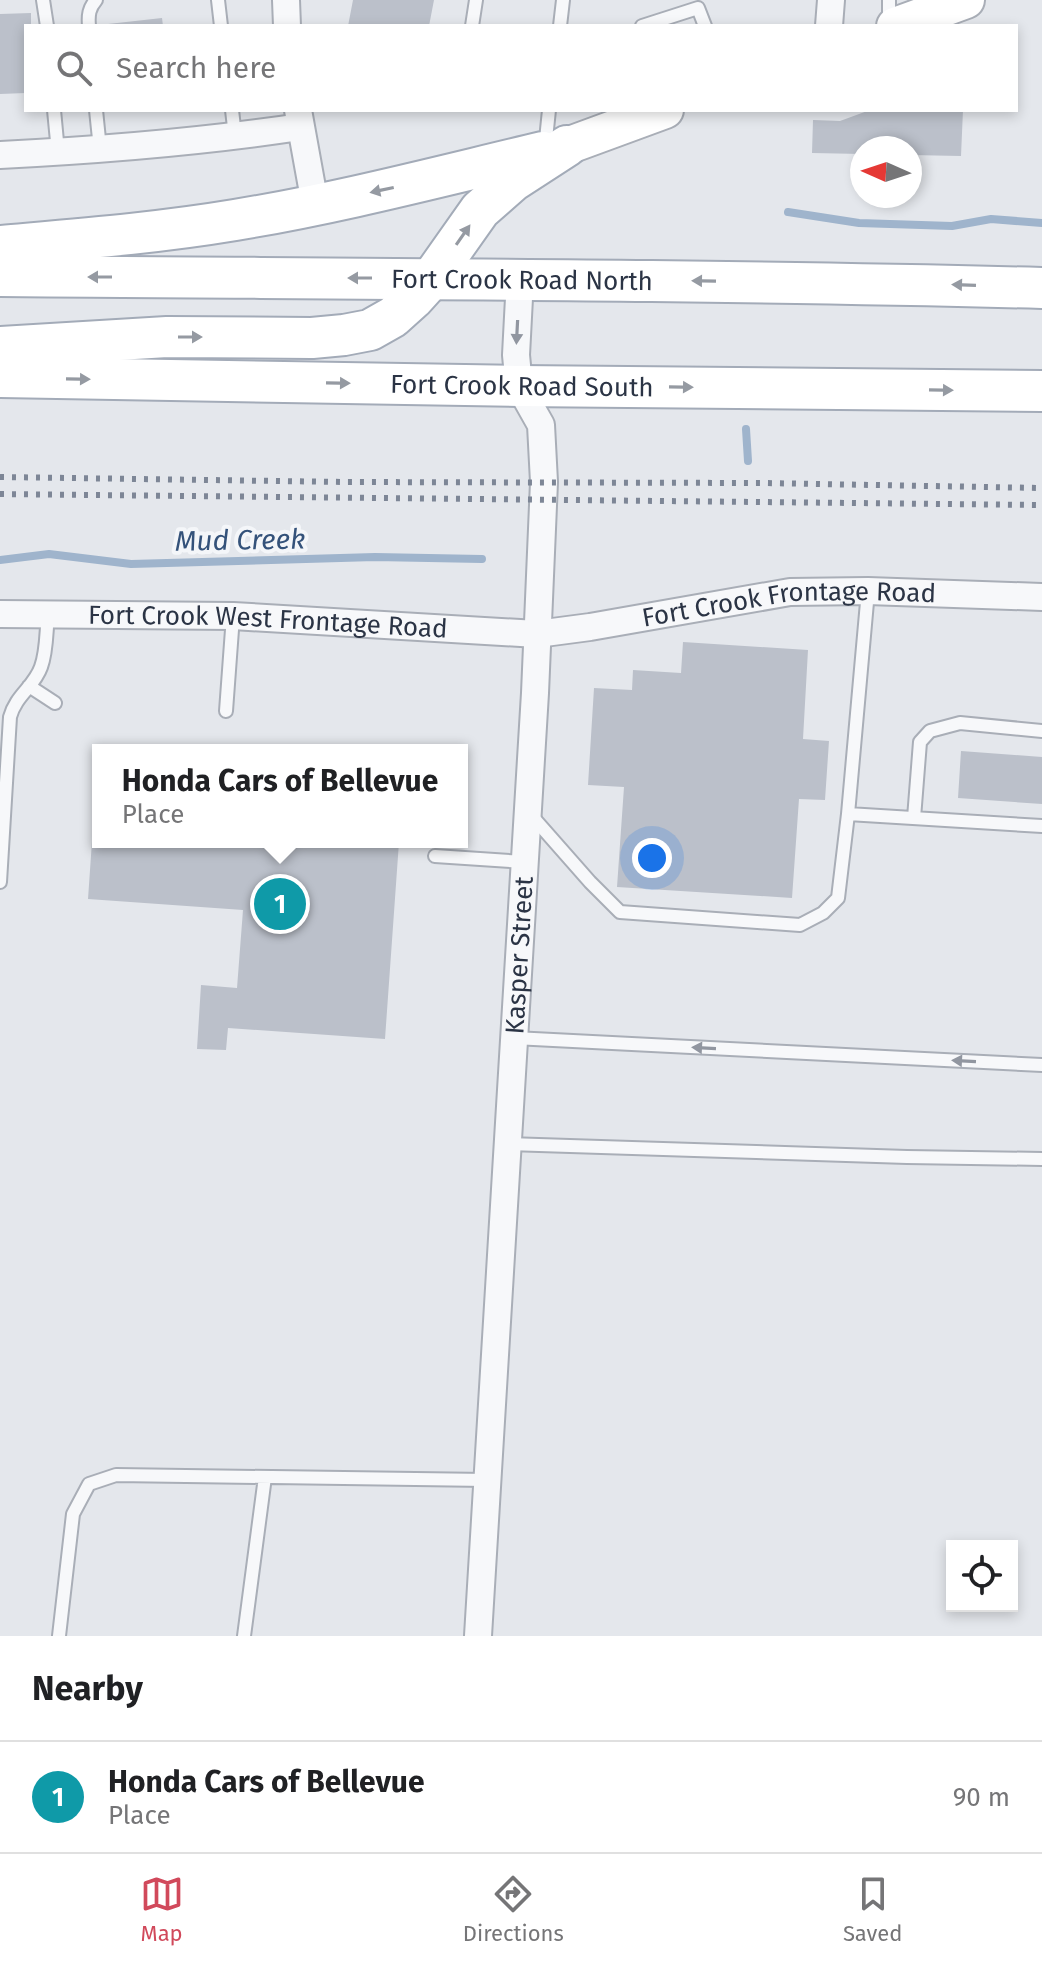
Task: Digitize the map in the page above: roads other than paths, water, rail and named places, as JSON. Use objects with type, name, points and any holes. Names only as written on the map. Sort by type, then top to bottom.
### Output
[{"type":"main road","points":[[899,24],[960,6]]},
{"type":"main road","points":[[0,246],[235,220],[315,204],[555,149],[659,112]]},
{"type":"main road","points":[[0,347],[167,337],[312,338],[370,330],[393,317],[413,299],[432,278],[480,210],[555,149]]},
{"type":"main road","name":"Fort Crook Road North","points":[[0,276],[520,279],[1042,288]]},
{"type":"main road","name":"Fort Crook Road South","points":[[0,377],[1042,391]]},
{"type":"street","points":[[286,0],[287,24]]},
{"type":"street","points":[[829,24],[831,0]]},
{"type":"street","points":[[0,155],[100,149],[233,123],[299,119],[315,204]]},
{"type":"street","name":"Kasper Street","points":[[478,1636],[544,482],[541,425],[519,386],[516,355],[520,279]]},
{"type":"street","name":"Fort Crook Frontage Road","points":[[537,634],[790,592],[868,591],[1042,597]]},
{"type":"street","name":"Fort Crook West Frontage Road","points":[[0,614],[233,616],[537,634]]},
{"type":"lane","points":[[43,0],[47,24]]},
{"type":"lane","points":[[89,24],[88,15],[96,0]]},
{"type":"lane","points":[[218,0],[221,24]]},
{"type":"lane","points":[[472,24],[476,0]]},
{"type":"lane","points":[[560,24],[563,0]]},
{"type":"lane","points":[[889,0],[892,24]]},
{"type":"lane","points":[[647,24],[702,4],[705,24]]},
{"type":"lane","points":[[54,112],[58,152]]},
{"type":"lane","points":[[96,112],[100,149]]},
{"type":"lane","points":[[549,112],[555,149]]},
{"type":"lane","points":[[527,810],[620,912],[800,925],[823,913],[838,898],[868,591]]},
{"type":"lane","points":[[0,882],[10,717],[13,705],[41,667],[48,615]]},
{"type":"lane","points":[[226,711],[233,616]]},
{"type":"lane","points":[[29,686],[55,703]]},
{"type":"lane","points":[[914,818],[920,742],[930,731],[960,723],[1042,731]]},
{"type":"lane","points":[[848,814],[1042,826]]},
{"type":"lane","points":[[435,856],[524,862]]},
{"type":"lane","points":[[514,1038],[1042,1065]]},
{"type":"lane","points":[[507,1144],[1042,1159]]},
{"type":"lane","points":[[59,1636],[73,1514],[89,1484],[116,1475],[487,1480]]},
{"type":"lane","points":[[244,1636],[265,1477]]},
{"type":"waterway","name":"Mud Creek","points":[[788,212],[859,223],[952,226],[991,219],[1042,223]]},
{"type":"waterway","name":"Mud Creek","points":[[746,429],[748,461]]},
{"type":"waterway","name":"Mud Creek","points":[[0,560],[49,554],[131,564],[375,557],[482,559]]},
{"type":"railway","points":[[0,477],[1042,488]]},
{"type":"railway","points":[[0,494],[1042,505]]},
{"type":"place","name":"Honda Cars of Bellevue","points":[[280,904]]}]
